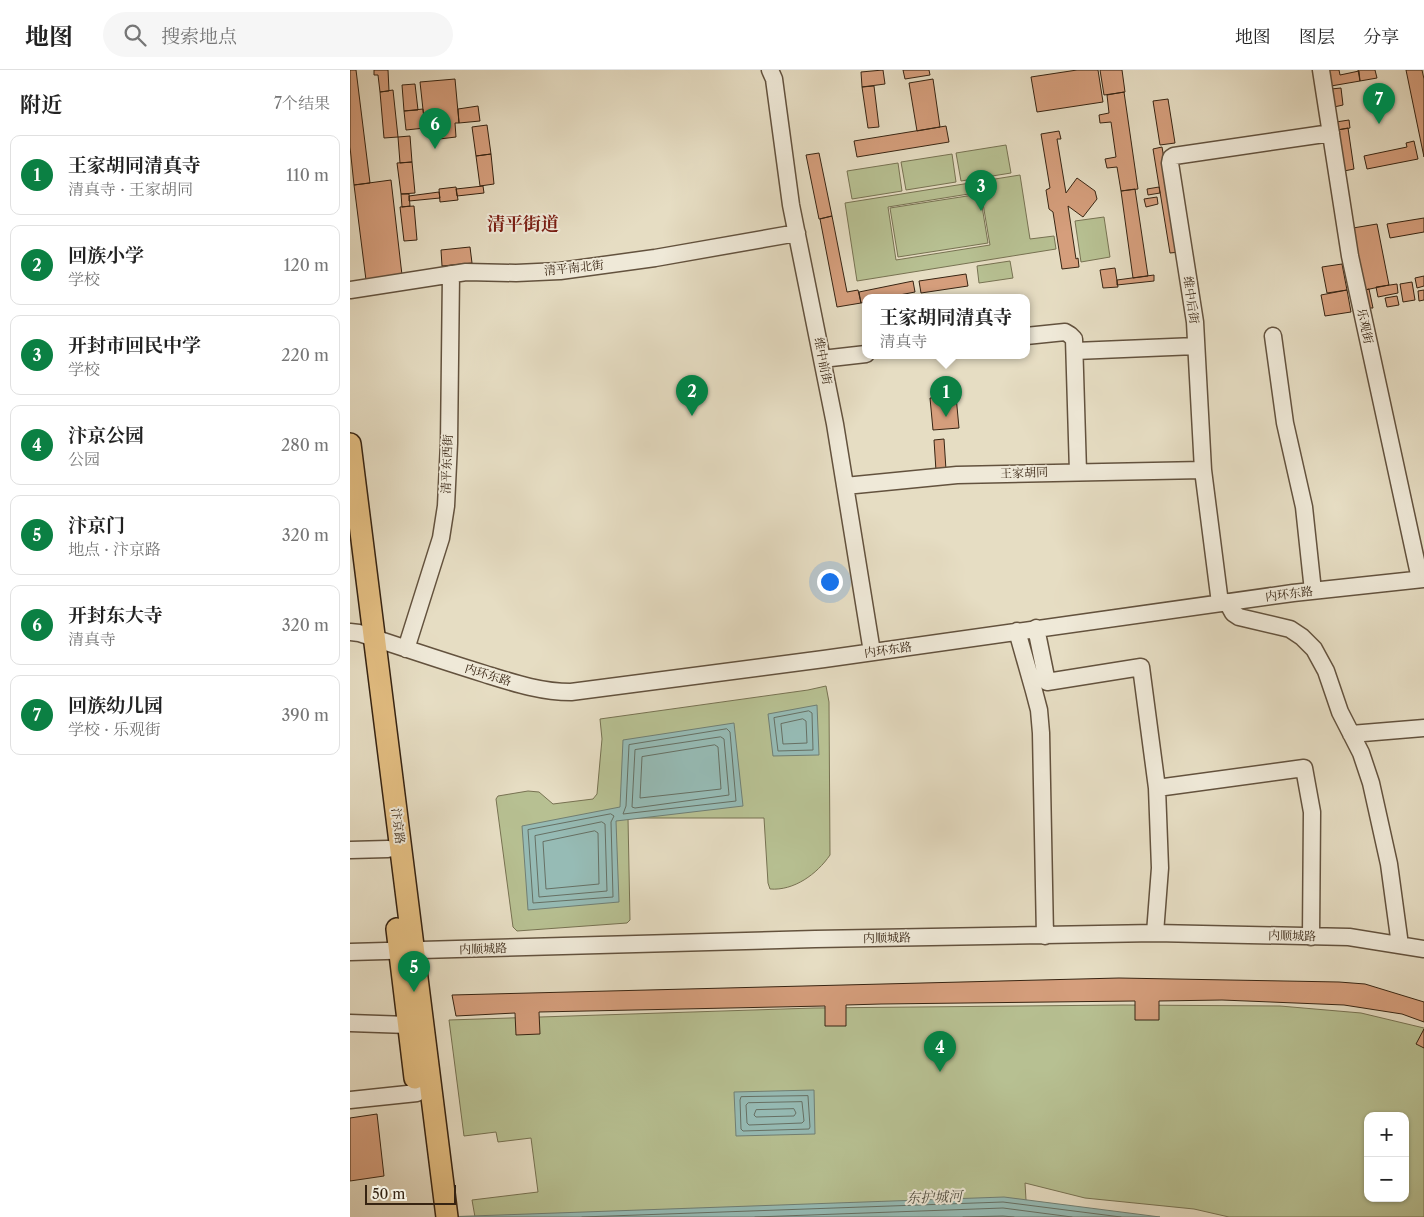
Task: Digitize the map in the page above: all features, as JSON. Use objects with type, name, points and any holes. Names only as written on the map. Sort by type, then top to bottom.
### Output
[{"type":"main road","name":"汴京路","points":[[350,444],[358,632],[407,951],[439,1213]]},
{"type":"main road","name":"汴京路","points":[[350,557],[358,632],[388,849],[407,951],[408,1025],[417,1093],[439,1213]]},
{"type":"street","name":"维中前街","points":[[770,70],[774,79],[791,205],[822,359],[872,652]]},
{"type":"street","name":"乐观街","points":[[1321,70],[1350,256],[1422,579]]},
{"type":"street","name":"维中后街","points":[[1224,603],[1203,470],[1195,322],[1170,163],[1171,158],[1174,156],[1331,133]]},
{"type":"street","name":"清平南北街","points":[[350,290],[466,272],[516,273],[560,271],[655,258],[797,234]]},
{"type":"street","name":"清平东西街","points":[[406,649],[441,538],[446,506],[449,443],[451,274]]},
{"type":"street","points":[[1030,336],[1064,332],[1074,340],[1078,472]]},
{"type":"street","points":[[1273,336],[1285,423],[1304,507],[1313,591]]},
{"type":"street","points":[[1074,351],[1196,346]]},
{"type":"street","points":[[822,359],[862,354]]},
{"type":"street","name":"王家胡同","points":[[845,486],[957,475],[1203,470]]},
{"type":"street","name":"内环东路","points":[[358,632],[529,687],[551,692],[565,692],[608,689],[1036,628],[1313,591],[1422,579]]},
{"type":"street","points":[[1224,603],[1232,613],[1239,617],[1290,629],[1302,637],[1314,649],[1326,670],[1340,712],[1361,753],[1372,783],[1389,864],[1400,945]]},
{"type":"street","points":[[1036,628],[1047,682],[1141,667],[1157,788],[1160,868],[1154,933]]},
{"type":"street","points":[[1017,631],[1039,710],[1045,936]]},
{"type":"street","points":[[1350,734],[1424,728]]},
{"type":"street","points":[[1157,788],[1304,768],[1312,812],[1311,936]]},
{"type":"street","points":[[350,850],[388,849]]},
{"type":"street","name":"内顺城路","points":[[350,952],[824,939],[1154,933],[1349,937],[1424,949]]},
{"type":"street","points":[[350,1023],[408,1025]]},
{"type":"street","points":[[350,1100],[417,1093]]},
{"type":"green space","points":[[1006,145],[1011,173],[961,181],[956,153]]},
{"type":"green space","points":[[952,154],[956,182],[906,190],[901,162]]},
{"type":"green space","points":[[898,163],[902,191],[852,199],[847,171]]},
{"type":"green space","points":[[1020,175],[1030,239],[1054,236],[1056,249],[857,281],[845,203]],"holes":[[[981,192],[990,245],[896,260],[888,207]]]},
{"type":"green space","points":[[980,194],[988,243],[898,257],[890,208]]},
{"type":"green space","points":[[1104,217],[1110,257],[1081,262],[1075,221]]},
{"type":"green space","points":[[1010,261],[1013,278],[979,283],[977,266]]},
{"type":"green space","points":[[826,686],[829,702],[830,855],[812,875],[788,887],[770,889],[764,818],[628,818],[630,920],[627,923],[517,931],[513,927],[496,799],[498,796],[528,791],[539,792],[553,804],[593,799],[597,794],[602,739],[600,719]]},
{"type":"green space","points":[[1123,1005],[1280,1006],[1361,1013],[1424,1028],[1424,1217],[1229,1217],[1194,1209],[1085,1198],[1025,1183],[1027,1217],[475,1217],[472,1200],[538,1192],[531,1138],[498,1142],[496,1132],[464,1136],[449,1020],[814,1008]]},
{"type":"water","points":[[817,705],[819,755],[773,756],[768,714]]},
{"type":"water","points":[[734,723],[743,806],[616,821],[619,902],[528,910],[522,826],[620,807],[623,740]]},
{"type":"water","points":[[814,1090],[815,1134],[736,1136],[734,1092]]},
{"type":"water","points":[[1004,1197],[1160,1217],[444,1217]]},
{"type":"building","points":[[350,70],[356,70],[370,183],[354,185],[350,147]]},
{"type":"building","points":[[374,70],[388,70],[389,91],[380,92],[378,75],[374,75]]},
{"type":"building","points":[[883,70],[885,84],[862,87],[861,72]]},
{"type":"building","points":[[903,70],[929,70],[930,75],[905,79]]},
{"type":"building","points":[[1077,70],[1098,70],[1103,102],[1037,112],[1031,77]]},
{"type":"building","points":[[1100,70],[1122,70],[1125,92],[1104,95]]},
{"type":"building","points":[[1328,70],[1339,70],[1340,75],[1359,71],[1360,81],[1331,86]]},
{"type":"building","points":[[1358,70],[1375,70],[1377,78],[1360,81]]},
{"type":"building","points":[[1406,70],[1422,70],[1424,79],[1424,157]]},
{"type":"building","points":[[455,79],[459,123],[455,123],[456,137],[431,140],[429,127],[425,128],[420,82]]},
{"type":"building","points":[[933,79],[940,127],[917,131],[909,83]]},
{"type":"building","points":[[415,84],[418,110],[404,111],[402,85]]},
{"type":"building","points":[[874,86],[879,127],[868,128],[862,87]]},
{"type":"building","points":[[1341,88],[1343,105],[1334,107],[1331,89]]},
{"type":"building","points":[[393,90],[398,137],[384,138],[380,92]]},
{"type":"building","points":[[1124,92],[1138,189],[1121,191],[1117,167],[1107,168],[1105,159],[1116,157],[1111,122],[1100,123],[1099,115],[1109,113],[1107,95]]},
{"type":"building","points":[[1168,99],[1175,143],[1160,145],[1153,101]]},
{"type":"building","points":[[478,106],[480,121],[459,123],[458,109]]},
{"type":"building","points":[[423,109],[425,128],[406,130],[404,111]]},
{"type":"building","points":[[1349,120],[1350,128],[1337,130],[1336,122]]},
{"type":"building","points":[[487,125],[491,154],[476,156],[472,127]]},
{"type":"building","points":[[946,126],[949,142],[857,157],[854,141]]},
{"type":"building","points":[[1348,128],[1354,169],[1344,171],[1337,130]]},
{"type":"building","points":[[1059,131],[1061,139],[1057,139],[1066,193],[1077,178],[1095,191],[1097,199],[1083,217],[1068,206],[1076,259],[1078,258],[1079,267],[1062,269],[1053,212],[1049,209],[1046,190],[1050,188],[1041,134]]},
{"type":"building","points":[[410,136],[412,162],[400,163],[398,137]]},
{"type":"building","points":[[1414,141],[1418,159],[1367,169],[1364,156],[1407,147],[1406,143]]},
{"type":"building","points":[[1162,147],[1180,252],[1170,253],[1153,149]]},
{"type":"building","points":[[819,153],[832,216],[819,219],[806,155]]},
{"type":"building","points":[[491,154],[494,184],[480,186],[476,156]]},
{"type":"building","points":[[412,162],[415,193],[401,194],[397,163]]},
{"type":"building","points":[[391,180],[402,275],[366,280],[354,185]]},
{"type":"building","points":[[483,186],[484,193],[457,196],[456,189]]},
{"type":"building","points":[[456,187],[458,200],[440,202],[439,189]]},
{"type":"building","points":[[1159,187],[1160,193],[1148,195],[1147,189]]},
{"type":"building","points":[[1135,189],[1148,276],[1133,278],[1121,191]]},
{"type":"building","points":[[439,192],[440,198],[409,201],[409,196]]},
{"type":"building","points":[[401,194],[409,194],[410,206],[402,207]]},
{"type":"building","points":[[1157,197],[1158,204],[1146,207],[1144,199]]},
{"type":"building","points":[[414,206],[417,240],[404,241],[400,207]]},
{"type":"building","points":[[832,216],[847,292],[858,290],[861,303],[837,307],[820,219]]},
{"type":"building","points":[[1424,218],[1424,232],[1390,238],[1387,224]]},
{"type":"building","points":[[1377,224],[1389,285],[1365,290],[1353,228]]},
{"type":"building","points":[[470,247],[472,263],[442,266],[441,250]]},
{"type":"building","points":[[1342,264],[1347,290],[1327,293],[1322,267]]},
{"type":"building","points":[[1115,268],[1118,287],[1103,288],[1100,270]]},
{"type":"building","points":[[966,274],[968,286],[921,293],[919,281]]},
{"type":"building","points":[[1154,275],[1154,281],[1117,285],[1117,280]]},
{"type":"building","points":[[1424,276],[1424,286],[1417,288],[1415,278]]},
{"type":"building","points":[[913,281],[915,292],[905,294],[862,294],[861,303],[859,292]]},
{"type":"building","points":[[1412,282],[1415,300],[1403,302],[1400,284]]},
{"type":"building","points":[[1397,284],[1398,293],[1378,297],[1376,287]]},
{"type":"building","points":[[1369,289],[1373,308],[1368,308],[1365,290]]},
{"type":"building","points":[[1347,290],[1351,312],[1325,316],[1321,295]]},
{"type":"building","points":[[1424,290],[1424,300],[1419,301],[1418,291]]},
{"type":"building","points":[[1397,296],[1399,305],[1387,307],[1385,298]]},
{"type":"building","points":[[956,396],[959,428],[933,430],[930,398]]},
{"type":"building","points":[[944,439],[946,470],[936,471],[934,440]]},
{"type":"building","points":[[1119,978],[1365,984],[1424,1002],[1424,1022],[1402,1014],[1344,1005],[1222,1000],[1159,1001],[1159,1020],[1135,1020],[1135,1001],[881,1004],[846,1005],[846,1026],[825,1026],[825,1006],[539,1012],[540,1034],[516,1035],[515,1013],[456,1016],[452,995]]},
{"type":"building","points":[[1424,1029],[1424,1048],[1416,1044]]},
{"type":"building","points":[[377,1114],[384,1176],[350,1181],[350,1118]]},
{"type":"place","name":"回族幼儿园","points":[[1379,124]]},
{"type":"place","name":"开封东大寺","points":[[435,149]]},
{"type":"place","name":"开封市回民中学","points":[[981,211]]},
{"type":"place","name":"回族小学","points":[[692,416]]},
{"type":"place","name":"王家胡同清真寺","points":[[946,417]]},
{"type":"place","name":"汴京门","points":[[414,992]]},
{"type":"place","name":"汴京公园","points":[[940,1072]]},
{"type":"district","name":"清平街道","points":[[523,224]]},
{"type":"water label","name":"东护城河","points":[[934,1197]]}]
